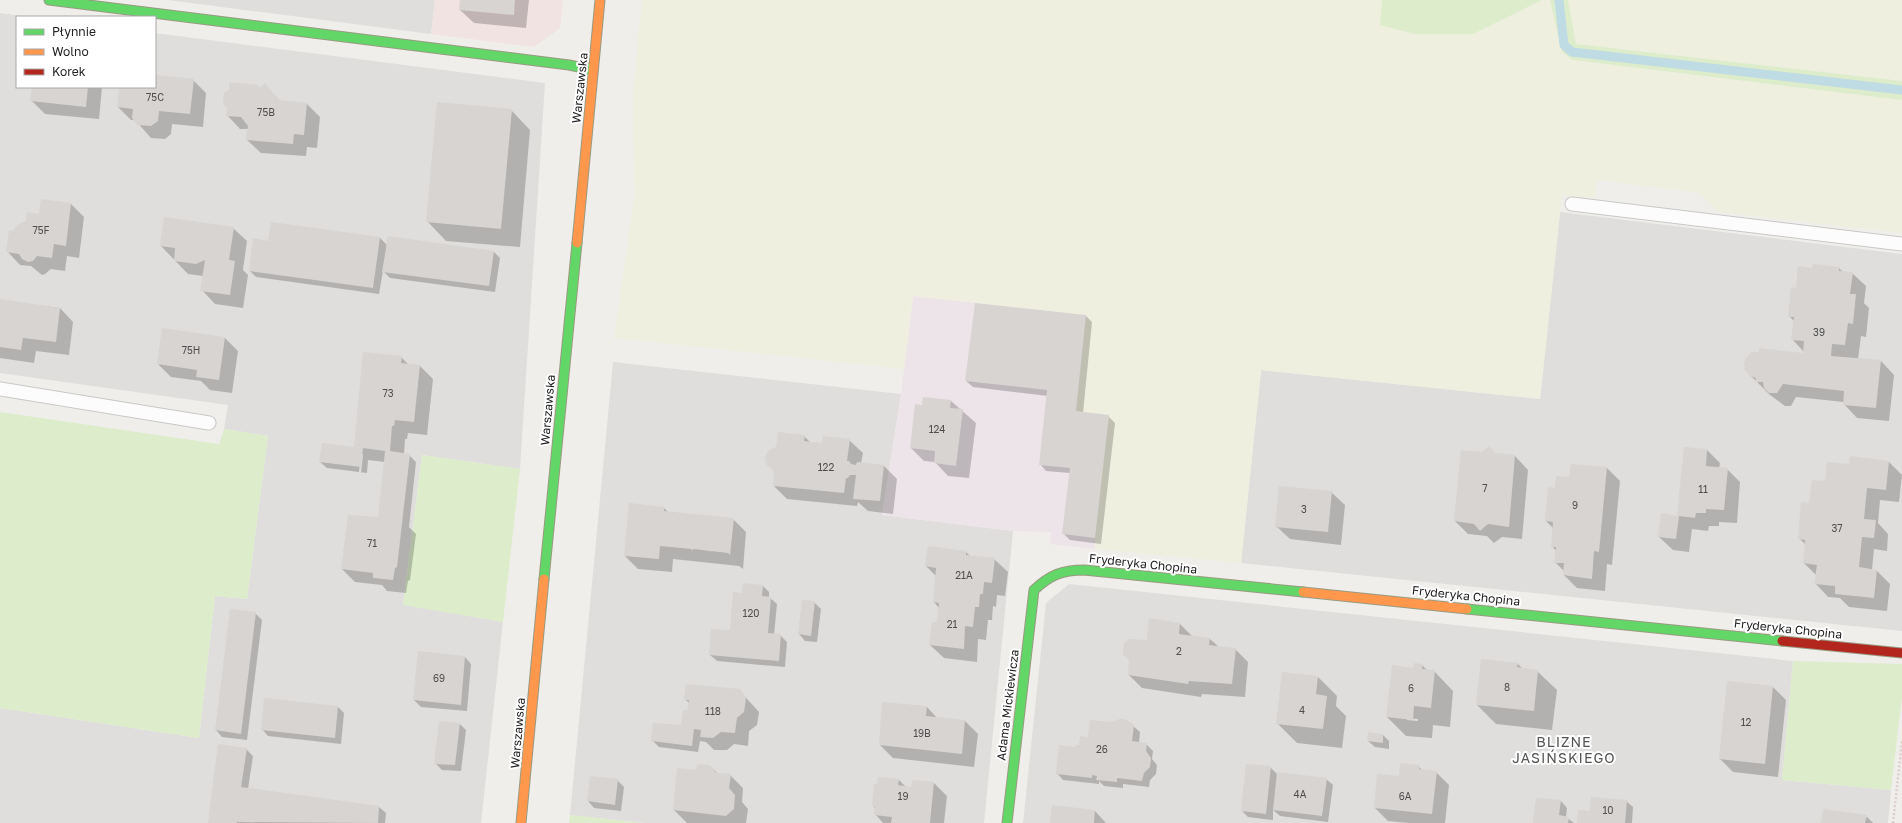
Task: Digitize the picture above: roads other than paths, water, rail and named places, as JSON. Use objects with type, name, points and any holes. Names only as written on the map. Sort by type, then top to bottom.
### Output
[{"type":"street","points":[[49,0],[569,65],[593,70]]},
{"type":"street","name":"Warszawska","points":[[521,823],[600,0]]},
{"type":"street","name":"Fryderyka Chopina","points":[[1034,590],[1047,577],[1064,569],[1084,570],[1902,652]]},
{"type":"street","name":"Adama Mickiewicza","points":[[1007,823],[1034,590]]},
{"type":"lane","points":[[1572,204],[1902,244]]},
{"type":"lane","points":[[0,389],[209,423]]},
{"type":"waterway","points":[[1559,0],[1564,45],[1572,52],[1902,90]]},
{"type":"district","name":"BLIZNE JASIŃSKIEGO","points":[[1564,750]]}]
